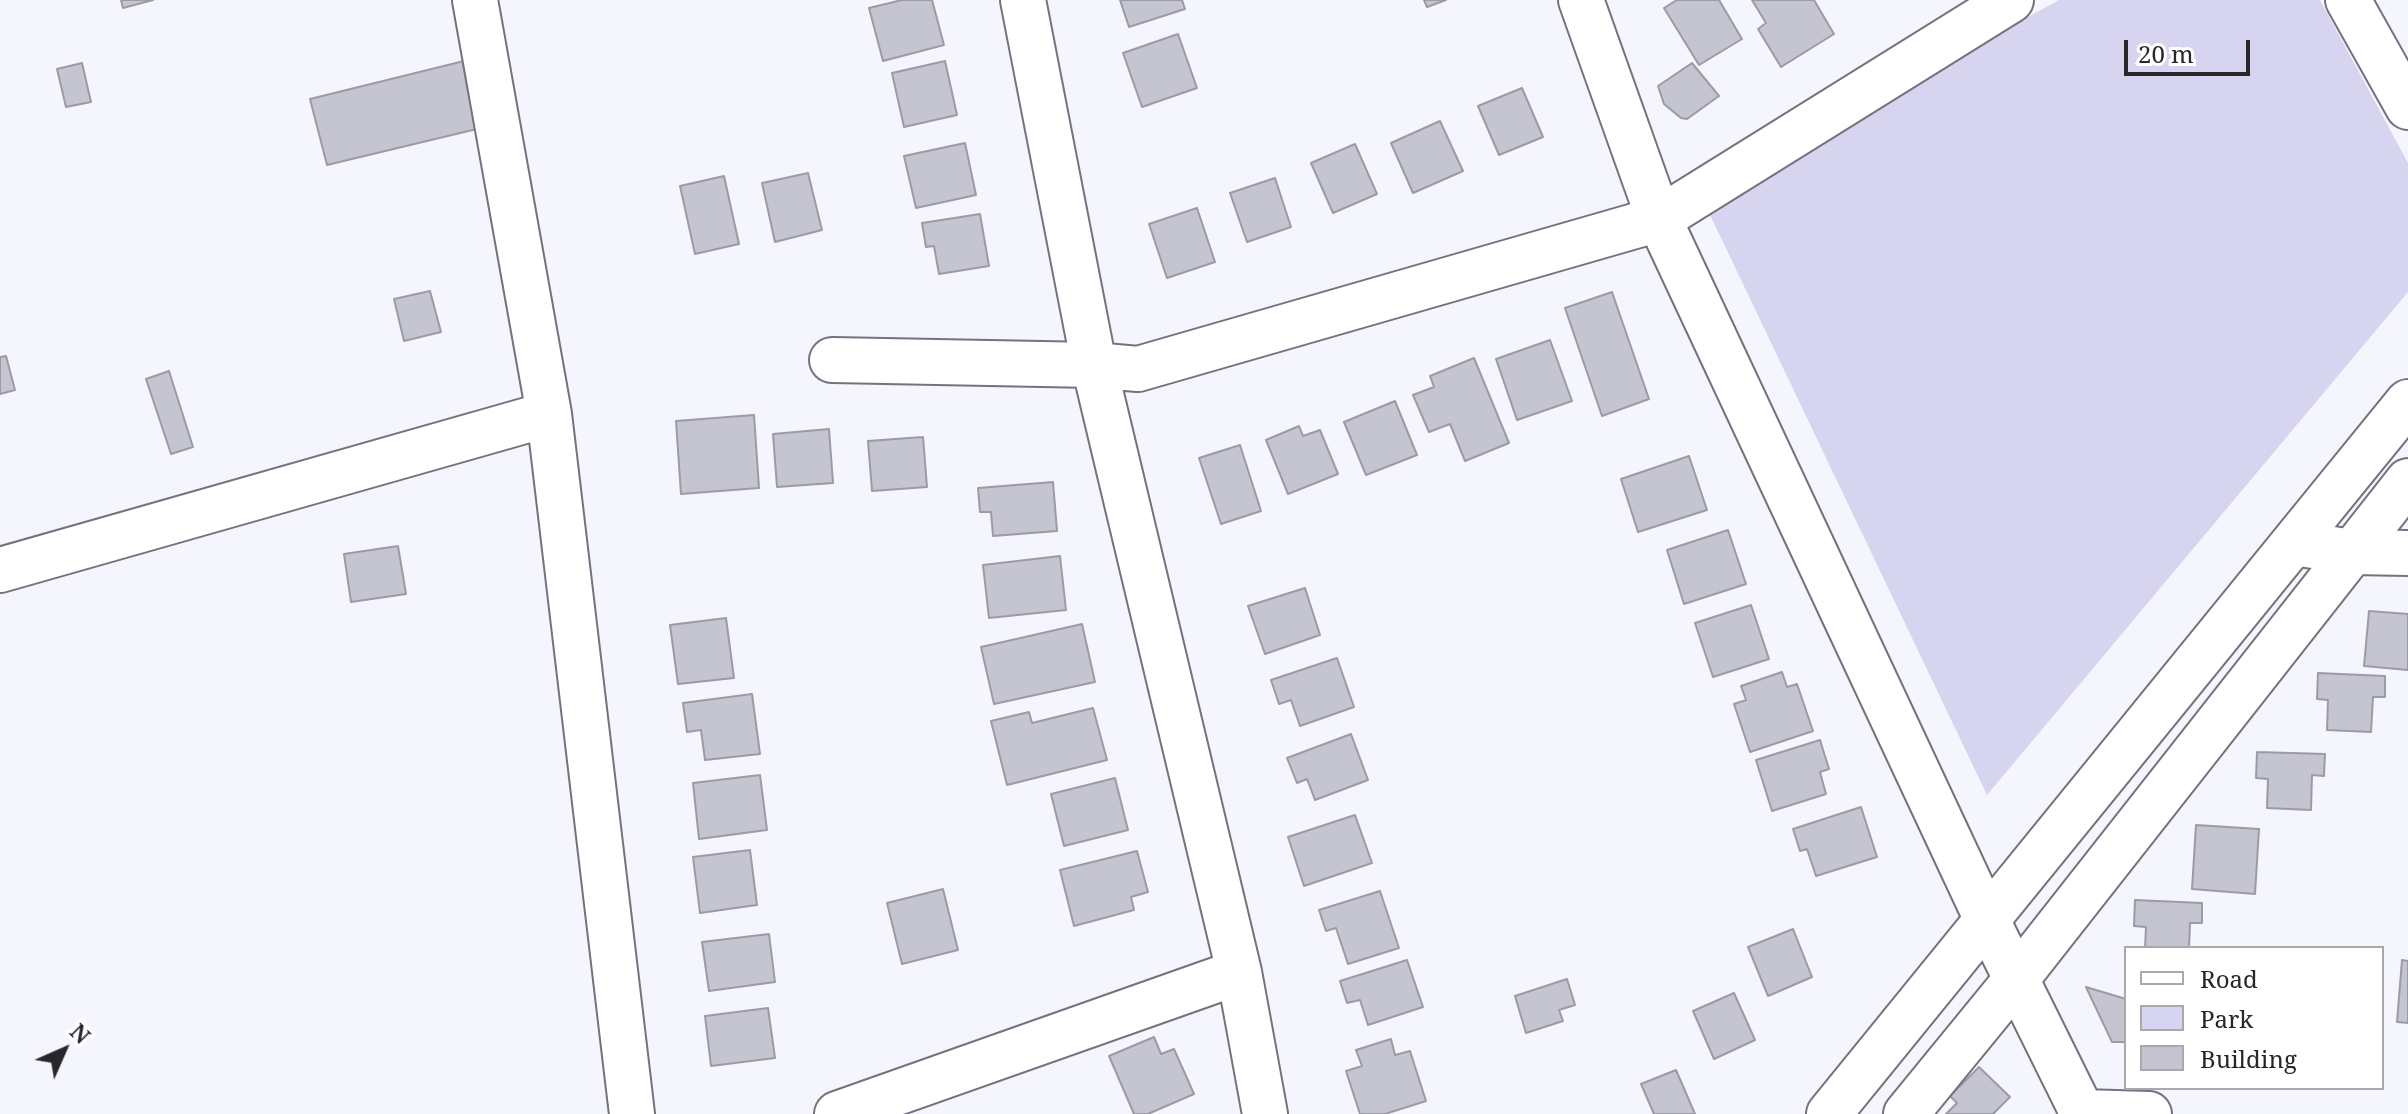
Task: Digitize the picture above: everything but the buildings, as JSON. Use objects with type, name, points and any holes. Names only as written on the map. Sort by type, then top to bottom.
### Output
[{"type":"street","points":[[475,0],[549,414],[632,1114]]},
{"type":"street","points":[[1023,0],[1094,365],[1239,972],[1265,1114]]},
{"type":"street","points":[[1581,0],[1659,219],[1987,920],[2083,1113],[2149,1114]]},
{"type":"street","points":[[832,360],[1094,365],[1138,369],[1659,219],[2011,0]]},
{"type":"street","points":[[2348,0],[2408,107]]},
{"type":"street","points":[[1829,1114],[2408,402]]},
{"type":"street","points":[[0,570],[549,414]]},
{"type":"street","points":[[1906,1114],[2018,977],[2408,481]]},
{"type":"street","points":[[2294,543],[2352,552],[2408,553]]},
{"type":"street","points":[[837,1114],[1239,972]]},
{"type":"green space","points":[[2059,0],[2320,0],[2408,163],[2408,292],[1987,795],[1701,196]]}]
